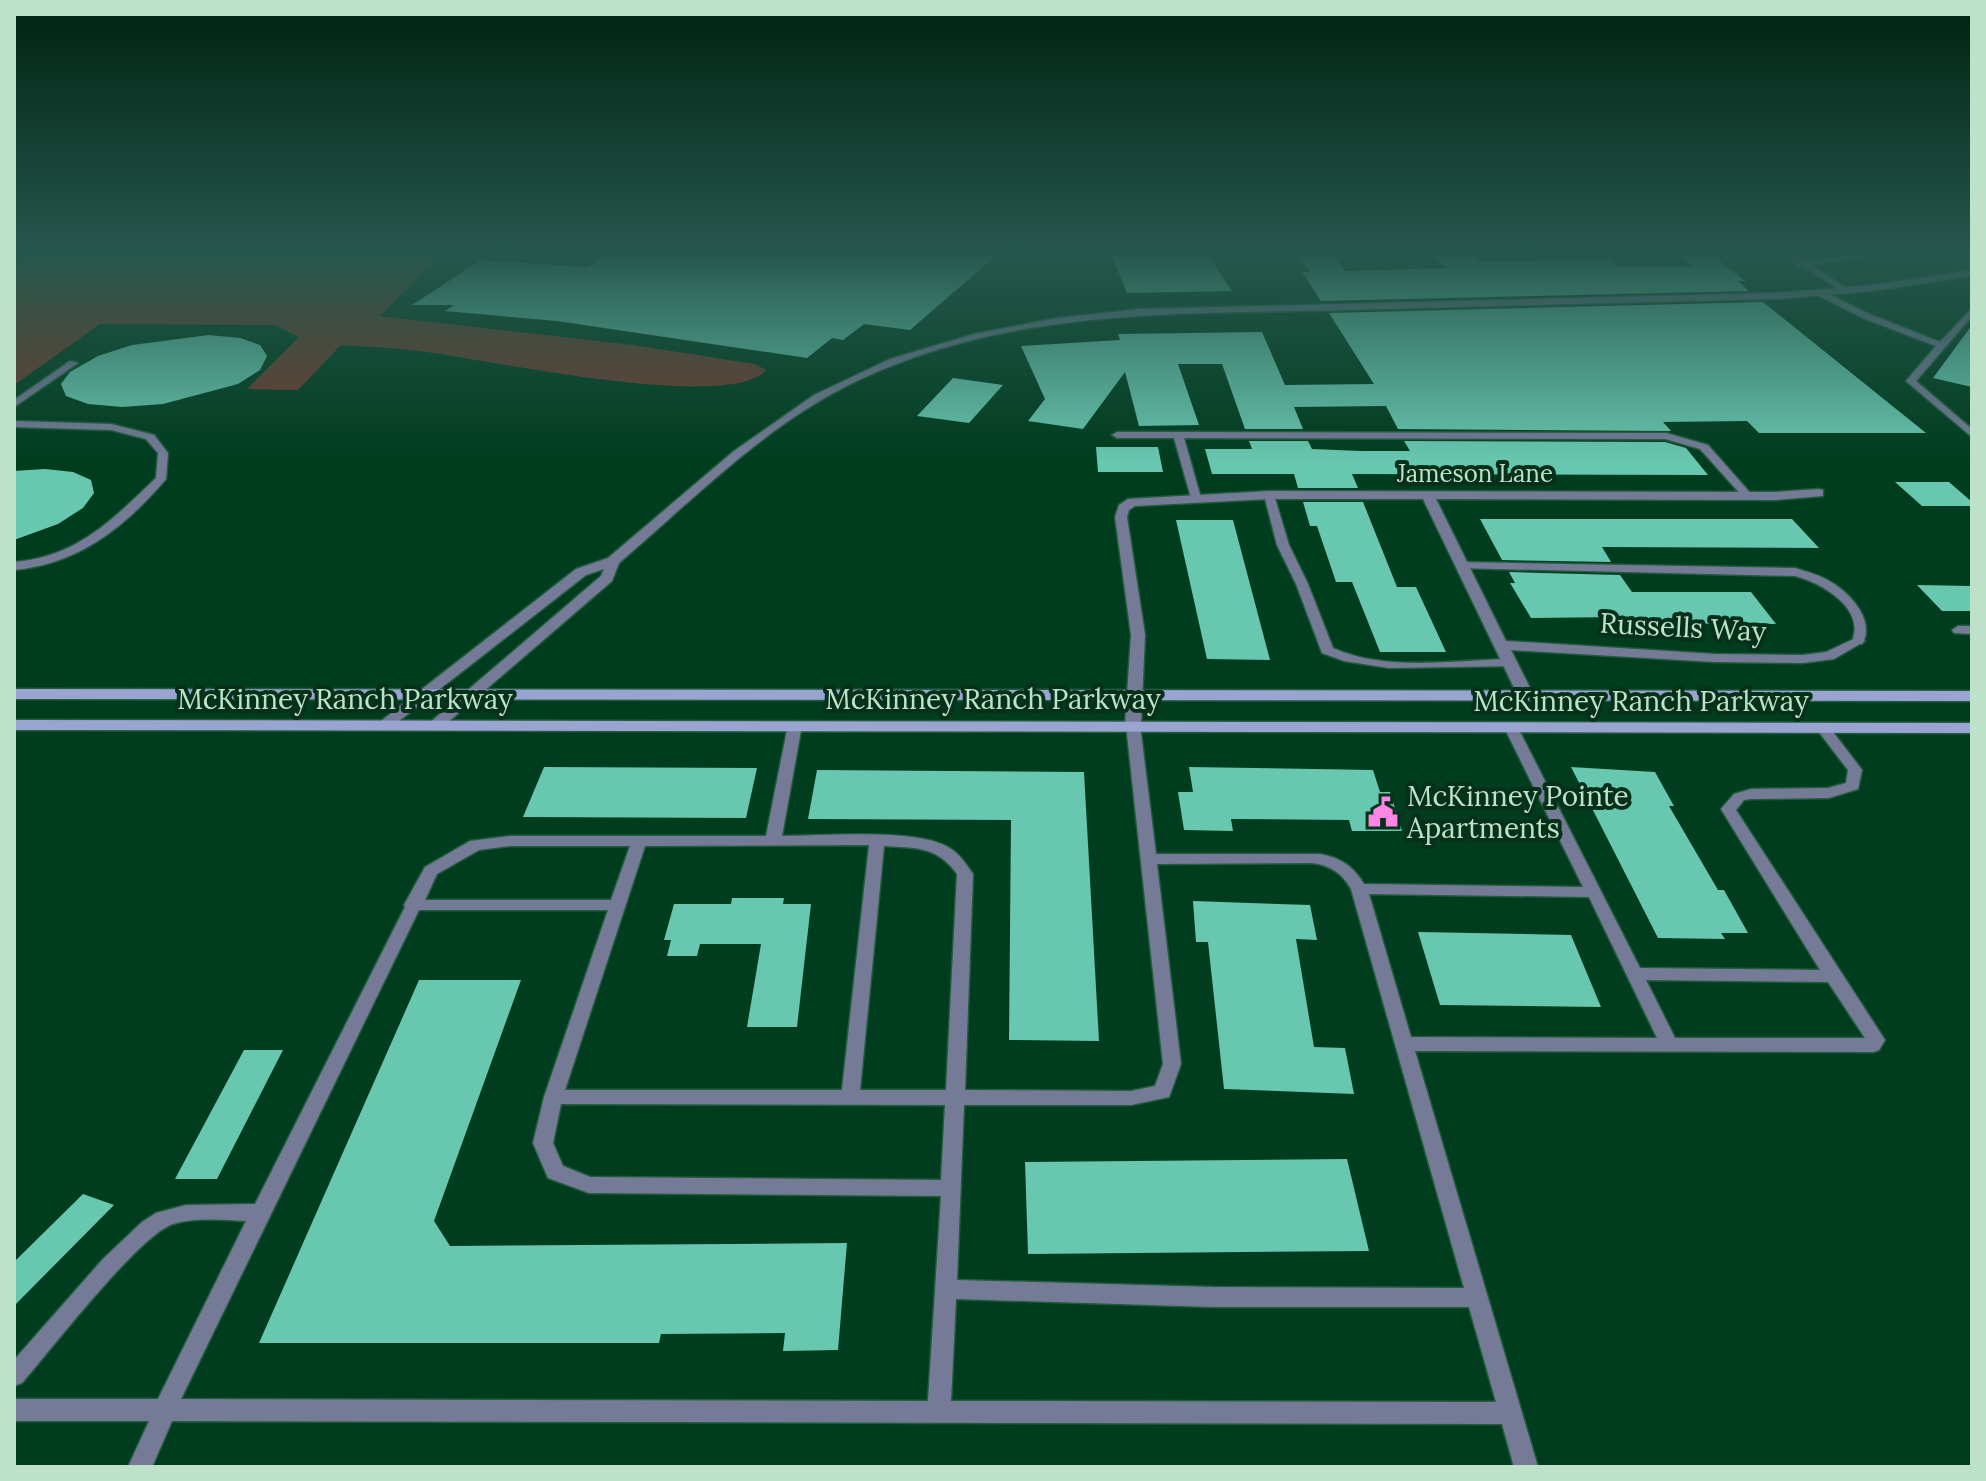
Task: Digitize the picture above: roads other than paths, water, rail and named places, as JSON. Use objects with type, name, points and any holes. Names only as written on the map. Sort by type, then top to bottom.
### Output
[{"type":"main road","name":"McKinney Ranch Parkway","points":[[14,694],[1972,696]]},
{"type":"main road","name":"McKinney Ranch Parkway","points":[[14,725],[1972,728]]},
{"type":"street","points":[[384,725],[581,572],[613,561],[763,436],[817,398],[896,361],[1008,329],[1051,322]]},
{"type":"street","name":"Jameson Lane","points":[[1134,696],[1137,618],[1121,517],[1123,508],[1132,502],[1269,495],[1748,496],[1819,493]]},
{"type":"street","points":[[1428,496],[1526,696]]},
{"type":"street","points":[[435,725],[607,578],[613,561]]},
{"type":"street","name":"Russells Way","points":[[1501,645],[1715,658],[1803,659],[1840,653],[1858,641]]},
{"type":"street","points":[[1133,725],[1134,696]]},
{"type":"lane","points":[[1882,322],[1941,345]]},
{"type":"lane","points":[[1898,322],[1941,345]]},
{"type":"lane","points":[[1962,322],[1911,381],[1970,428]]},
{"type":"lane","points":[[14,404],[73,363]]},
{"type":"lane","points":[[14,424],[111,427],[150,437],[163,453],[161,479],[102,536],[33,567],[14,566]]},
{"type":"lane","points":[[1117,435],[1674,436],[1704,447],[1748,496]]},
{"type":"lane","points":[[1178,435],[1196,498]]},
{"type":"lane","points":[[1269,495],[1283,545],[1302,584],[1327,650],[1348,660],[1372,664],[1510,663]]},
{"type":"lane","points":[[1461,566],[1795,572],[1817,578],[1845,595],[1860,623],[1862,631],[1858,641]]},
{"type":"lane","points":[[773,841],[795,725]]},
{"type":"lane","points":[[553,1097],[1131,1098],[1162,1092],[1172,1064],[1133,725]]},
{"type":"lane","points":[[1511,727],[1669,1045]]},
{"type":"lane","points":[[1405,1044],[1873,1045],[1876,1040],[1728,809],[1739,797],[1751,794],[1829,793],[1853,786],[1855,770],[1822,727]]},
{"type":"lane","points":[[140,1467],[261,1212],[431,871],[475,845],[510,841],[877,843],[940,849],[959,863],[965,874],[939,1412]]},
{"type":"lane","points":[[639,841],[553,1097],[543,1143],[555,1172],[589,1185],[951,1188]]},
{"type":"lane","points":[[850,1098],[877,843]]},
{"type":"lane","points":[[1150,859],[1328,859],[1351,872],[1359,889],[1405,1044],[1526,1467]]},
{"type":"lane","points":[[1359,889],[1594,892]]},
{"type":"lane","points":[[412,905],[618,905]]},
{"type":"lane","points":[[1633,974],[1833,976]]},
{"type":"lane","points":[[14,1376],[133,1244],[161,1219],[194,1214],[261,1212]]},
{"type":"lane","points":[[945,1289],[1213,1297],[1477,1298]]},
{"type":"lane","points":[[14,1410],[1510,1413]]},
{"type":"place","name":"McKinney Pointe Apartments","points":[[1383,812]]}]
